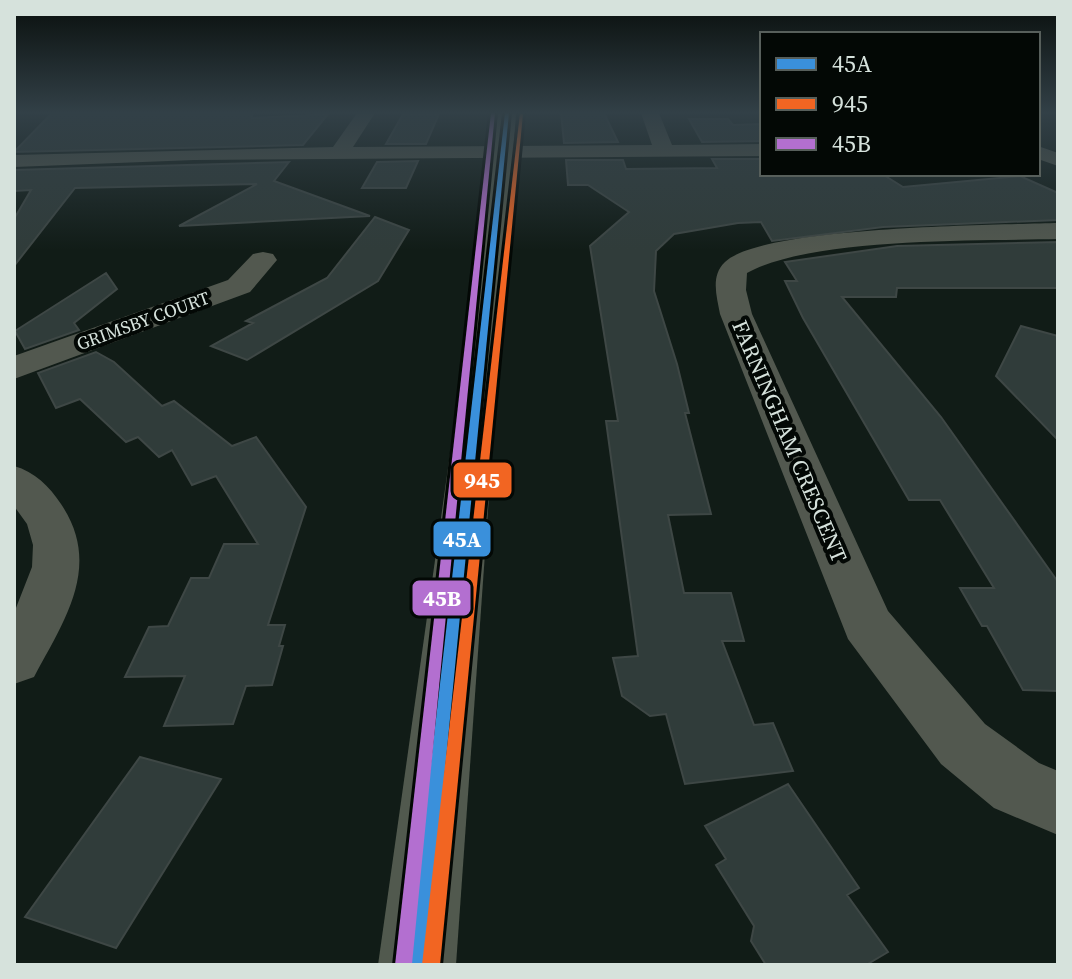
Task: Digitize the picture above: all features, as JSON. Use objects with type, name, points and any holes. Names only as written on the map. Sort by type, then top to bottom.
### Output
[{"type":"main road","points":[[417,965],[502,159]]},
{"type":"street","points":[[14,161],[73,159]]},
{"type":"street","name":"FARNINGHAM CRESCENT","points":[[1058,231],[919,236],[783,250],[744,261],[735,268],[730,283],[736,314],[867,624],[963,744],[1017,786],[1058,803]]},
{"type":"street","name":"GRIMSBY COURT","points":[[14,368],[239,286],[263,260]]},
{"type":"street","points":[[14,480],[37,499],[53,523],[57,561],[47,605],[14,661]]},
{"type":"building","points":[[712,159],[760,159],[760,176],[885,176],[903,187],[1020,176],[1058,193],[1058,220],[883,227],[772,241],[761,222],[738,223],[674,234],[656,251],[654,291],[677,364],[689,413],[685,413],[711,514],[668,515],[684,593],[731,593],[744,641],[722,641],[754,725],[773,723],[793,771],[685,784],[666,714],[650,716],[622,696],[613,658],[638,656],[606,421],[618,421],[590,246],[629,212],[588,185],[568,185],[566,160],[623,160],[626,169],[717,168]]},
{"type":"building","points":[[418,161],[406,188],[362,188],[377,162]]},
{"type":"building","points":[[289,162],[274,181],[370,216],[179,226],[257,184],[75,188],[14,266],[14,219],[31,190],[14,191],[14,170]]},
{"type":"building","points":[[375,217],[409,230],[378,281],[247,360],[211,346],[253,323],[246,321],[327,278]]},
{"type":"building","points":[[1058,242],[1058,288],[897,288],[896,297],[842,297],[941,417],[1058,582],[1058,691],[1023,690],[987,626],[982,626],[960,588],[994,588],[940,500],[909,500],[803,318],[785,281],[797,281],[785,262],[897,246]]},
{"type":"building","points":[[106,273],[117,289],[74,323],[79,330],[25,349],[15,331]]},
{"type":"building","points":[[1021,326],[1058,336],[1058,440],[996,376]]},
{"type":"building","points":[[96,352],[114,362],[162,406],[174,401],[232,446],[256,437],[306,507],[268,625],[285,625],[279,646],[283,646],[272,685],[246,686],[233,724],[164,726],[185,676],[125,677],[149,627],[168,626],[191,578],[209,578],[224,544],[258,544],[216,476],[192,485],[172,450],[159,457],[138,437],[126,442],[80,399],[56,408],[38,373]]},
{"type":"building","points":[[140,757],[221,779],[116,948],[25,917]]},
{"type":"building","points":[[788,784],[859,888],[847,895],[888,952],[866,965],[766,965],[751,941],[754,926],[716,865],[726,859],[705,826]]},
{"type":"transit line","name":"45B","points":[[403,964],[488,159]]},
{"type":"transit line","name":"45A","points":[[417,965],[502,159]]},
{"type":"transit line","name":"945","points":[[431,965],[516,159]]}]
